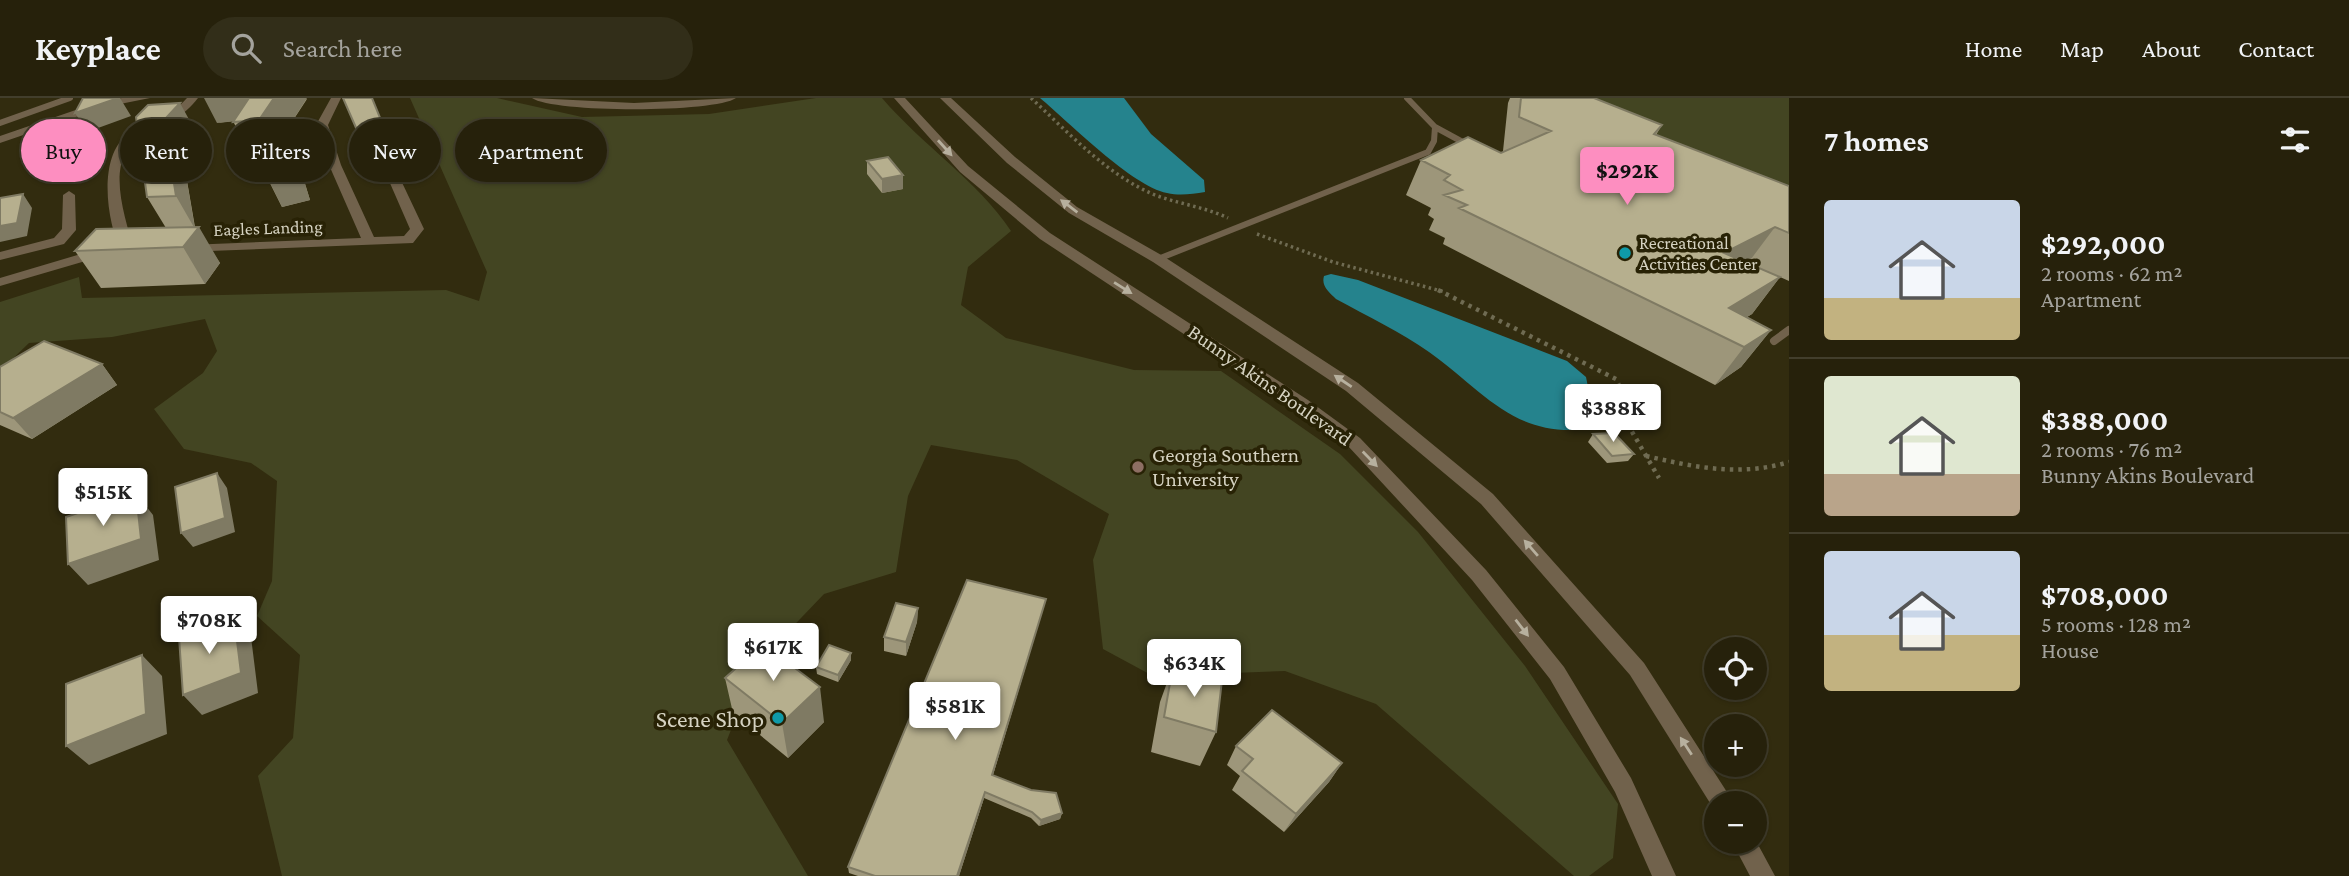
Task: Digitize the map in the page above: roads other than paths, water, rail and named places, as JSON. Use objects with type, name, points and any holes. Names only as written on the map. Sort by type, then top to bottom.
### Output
[{"type":"street","points":[[0,140],[91,105],[145,98]]},
{"type":"street","points":[[127,251],[113,176],[119,151],[130,139],[178,117],[193,98]]},
{"type":"street","points":[[336,98],[322,125],[335,164],[369,241]]},
{"type":"street","points":[[537,98],[602,106],[674,106],[731,98]]},
{"type":"street","name":"Bunny Akins Boulevard","points":[[898,98],[964,169],[1045,236],[1302,404],[1354,442],[1479,575],[1557,673],[1623,785],[1664,876]]},
{"type":"street","name":"Bunny Akins Boulevard","points":[[945,98],[1011,160],[1073,210],[1158,259],[1352,387],[1487,499],[1637,669],[1715,791]]},
{"type":"street","name":"Eagles Landing","points":[[173,249],[408,240],[417,229],[396,182]]},
{"type":"street","points":[[0,256],[60,241],[69,230],[69,195]]},
{"type":"street","points":[[0,282],[101,252],[145,250]]},
{"type":"street","points":[[1751,854],[1763,876]]},
{"type":"lane","points":[[0,124],[70,98]]},
{"type":"lane","points":[[1407,98],[1435,127],[1468,143],[1474,149],[1470,156]]},
{"type":"lane","points":[[1158,259],[1428,152],[1434,141],[1435,127]]},
{"type":"lane","points":[[1418,155],[1436,159]]},
{"type":"lane","points":[[1774,341],[1789,330]]},
{"type":"water","points":[[1040,98],[1124,98],[1151,134],[1204,180],[1205,192],[1167,193],[1137,179]]},
{"type":"water","points":[[1331,274],[1358,280],[1567,361],[1586,377],[1592,407],[1587,429],[1561,430],[1538,426],[1500,408],[1418,345],[1336,299],[1324,283],[1324,276]]},
{"type":"place","name":"Recreational Activities Center","points":[[1625,253]]},
{"type":"place","name":"Georgia Southern University","points":[[1138,467]]},
{"type":"place","name":"Scene Shop","points":[[778,718]]}]
